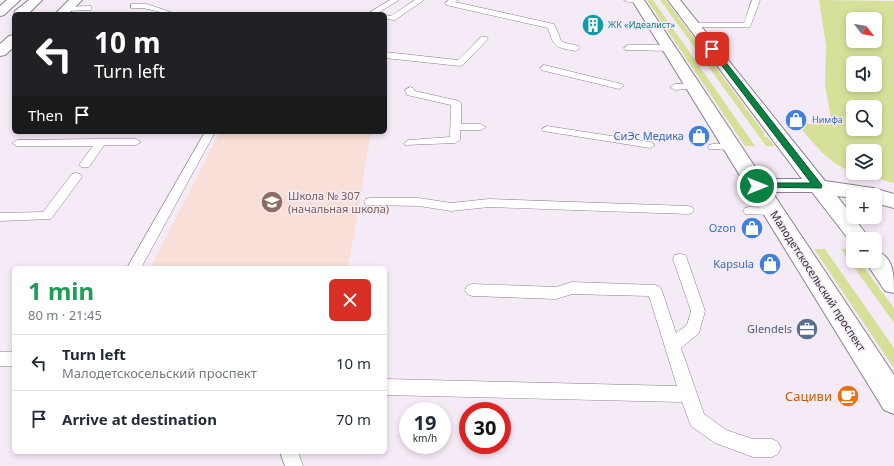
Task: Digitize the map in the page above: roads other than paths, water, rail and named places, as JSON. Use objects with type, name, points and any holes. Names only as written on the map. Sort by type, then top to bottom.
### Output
[{"type":"street","points":[[0,12],[14,0]]},
{"type":"street","points":[[22,12],[36,0]]},
{"type":"street","points":[[64,11],[76,0]]},
{"type":"street","name":"Малодетскосельский проспект","points":[[638,0],[894,400]]},
{"type":"street","points":[[674,0],[854,232]]},
{"type":"street","points":[[0,52],[12,41]]},
{"type":"street","points":[[0,67],[12,59]]},
{"type":"street","points":[[757,186],[818,186],[846,190]]},
{"type":"street","points":[[882,197],[894,201]]},
{"type":"street","points":[[882,268],[894,284]]},
{"type":"lane","points":[[375,12],[395,0]]},
{"type":"lane","points":[[404,0],[418,1]]},
{"type":"lane","points":[[454,0],[449,3],[551,26],[556,42],[562,46],[576,48]]},
{"type":"lane","points":[[628,0],[638,0]]},
{"type":"lane","points":[[693,25],[747,25],[756,0]]},
{"type":"lane","points":[[387,17],[392,18],[418,1]]},
{"type":"lane","points":[[134,6],[147,6],[166,12]]},
{"type":"lane","points":[[64,11],[88,8]]},
{"type":"lane","points":[[387,55],[415,61],[460,63],[484,39]]},
{"type":"lane","points":[[628,48],[669,48]]},
{"type":"lane","points":[[544,68],[619,86]]},
{"type":"lane","points":[[675,87],[694,86]]},
{"type":"lane","points":[[409,143],[455,140],[456,103],[410,93],[410,90]]},
{"type":"lane","points":[[455,127],[481,127]]},
{"type":"lane","points":[[547,129],[650,145]]},
{"type":"lane","points":[[135,266],[209,134]]},
{"type":"lane","points":[[85,165],[101,142]]},
{"type":"lane","points":[[17,143],[136,142]]},
{"type":"lane","points":[[713,147],[732,147]]},
{"type":"lane","points":[[0,217],[48,216],[76,176]]},
{"type":"lane","points":[[370,202],[419,202],[452,207],[489,203],[688,210]]},
{"type":"lane","points":[[749,211],[773,211]]},
{"type":"lane","points":[[673,345],[694,328],[698,312],[680,259]]},
{"type":"lane","points":[[472,290],[556,293],[572,288],[655,291],[697,420],[722,437],[752,448],[772,448]]},
{"type":"lane","points":[[0,359],[12,359]]},
{"type":"lane","points":[[387,387],[689,394]]},
{"type":"lane","points":[[290,454],[294,466]]},
{"type":"place","name":"ЖК «Идеалист»","points":[[593,25]]},
{"type":"place","name":"Нимфа","points":[[796,120]]},
{"type":"place","name":"СиЭс Медика","points":[[699,136]]},
{"type":"place","name":"Школа № 307 (начальная школа)","points":[[272,202]]},
{"type":"place","name":"Ozon","points":[[752,228]]},
{"type":"place","name":"Kapsula","points":[[770,264]]},
{"type":"place","name":"Glendels","points":[[807,329]]},
{"type":"place","name":"Сациви","points":[[848,396]]}]
